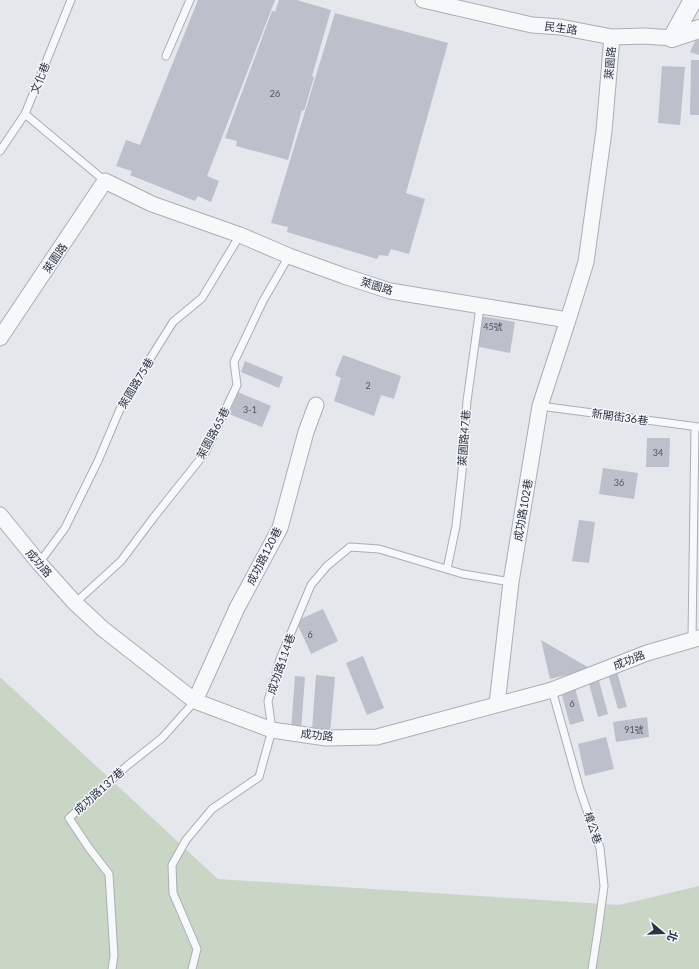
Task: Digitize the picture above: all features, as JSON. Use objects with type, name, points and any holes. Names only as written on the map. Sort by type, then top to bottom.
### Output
[{"type":"street","name":"民生路","points":[[423,0],[440,2],[532,25],[560,27],[612,37],[645,36],[672,38],[699,29]]},
{"type":"street","points":[[672,38],[693,0]]},
{"type":"street","name":"萊園路","points":[[0,338],[106,181],[152,204],[240,235],[289,256],[390,291],[480,307],[568,320],[586,262],[604,131],[612,37]]},
{"type":"street","name":"成功路102巷","points":[[497,704],[510,582],[540,406],[568,320]]},
{"type":"street","name":"成功路120巷","points":[[195,701],[237,608],[280,528],[306,432],[316,405]]},
{"type":"street","name":"成功路","points":[[0,515],[39,563],[75,603],[102,629],[195,701],[272,730],[326,738],[377,737],[552,690],[647,653],[696,639]]},
{"type":"lane","name":"文化巷","points":[[0,151],[25,114],[72,0]]},
{"type":"lane","points":[[166,56],[190,0]]},
{"type":"lane","points":[[25,114],[106,181]]},
{"type":"lane","name":"萊園路75巷","points":[[39,563],[65,528],[98,461],[123,402],[173,322],[202,298],[240,235]]},
{"type":"lane","name":"萊園路65巷","points":[[75,603],[121,561],[205,453],[237,385],[234,362],[263,301],[289,256]]},
{"type":"lane","name":"萊園路47巷","points":[[447,569],[456,526],[462,472],[466,401],[480,307]]},
{"type":"lane","name":"新開街36巷","points":[[540,406],[697,427]]},
{"type":"lane","points":[[696,639],[697,427]]},
{"type":"lane","name":"成功路114巷","points":[[192,969],[197,949],[173,893],[172,865],[186,840],[212,809],[259,777],[272,730],[268,701],[280,659],[311,585],[327,566],[350,547],[379,548],[463,574],[510,582]]},
{"type":"lane","name":"樟公巷","points":[[552,690],[580,790],[600,848],[604,886],[592,969]]},
{"type":"lane","name":"成功路137巷","points":[[112,969],[114,956],[109,874],[69,818],[128,765],[162,738],[195,701]]},
{"type":"green space","points":[[0,677],[218,879],[619,905],[699,886],[699,969],[0,969]]},
{"type":"building","points":[[198,0],[275,0],[207,176],[219,181],[211,202],[198,196],[195,201],[130,175],[132,171],[116,166],[126,140],[140,145]]},
{"type":"building","points":[[279,0],[297,0],[331,10],[312,76],[314,77],[304,111],[302,110],[288,160],[236,146],[237,141],[225,138],[272,11],[275,12]]},
{"type":"building","points":[[335,13],[448,43],[406,193],[425,199],[409,254],[391,249],[388,256],[379,255],[377,259],[287,232],[288,227],[271,223]]},
{"type":"building","points":[[696,39],[699,40],[699,55],[690,52]]},
{"type":"building","points":[[691,60],[699,60],[699,115],[690,115]]},
{"type":"building","points":[[662,66],[685,67],[680,125],[658,123]]},
{"type":"building","points":[[481,316],[515,322],[510,353],[475,346]]},
{"type":"building","points":[[343,355],[401,376],[394,399],[381,395],[374,416],[334,401],[341,378],[335,375]]},
{"type":"building","points":[[245,361],[283,377],[279,388],[241,372]]},
{"type":"building","points":[[238,392],[271,406],[262,427],[229,414]]},
{"type":"building","points":[[647,438],[670,438],[669,467],[646,467]]},
{"type":"building","points":[[603,468],[638,473],[634,499],[599,494]]},
{"type":"building","points":[[579,520],[595,522],[589,563],[572,561]]},
{"type":"building","points":[[323,609],[338,641],[311,654],[296,621]]},
{"type":"building","points":[[541,640],[591,669],[550,679]]},
{"type":"building","points":[[363,656],[384,708],[367,715],[346,663]]},
{"type":"building","points":[[617,672],[627,707],[618,709],[608,674]]},
{"type":"building","points":[[316,675],[335,677],[330,733],[312,731]]},
{"type":"building","points":[[295,676],[305,677],[301,730],[291,730]]},
{"type":"building","points":[[598,677],[608,714],[598,717],[588,680]]},
{"type":"building","points":[[574,684],[584,721],[570,725],[560,688]]},
{"type":"building","points":[[647,717],[649,737],[616,742],[613,722]]},
{"type":"building","points":[[606,737],[614,769],[585,776],[578,744]]}]
